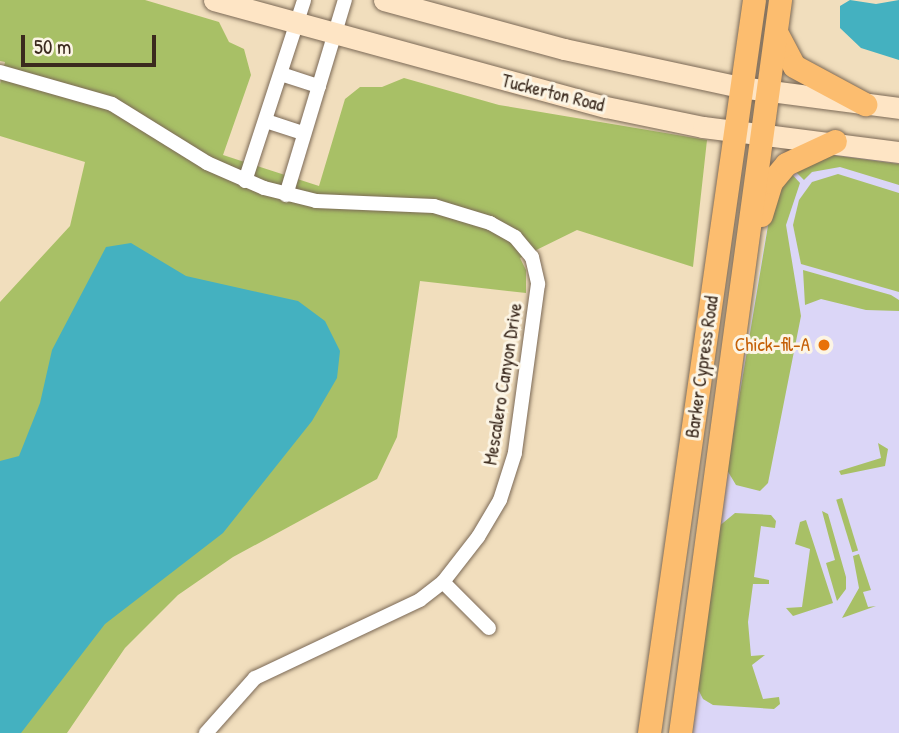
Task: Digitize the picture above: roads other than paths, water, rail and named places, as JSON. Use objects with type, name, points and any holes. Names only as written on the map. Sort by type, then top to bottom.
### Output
[{"type":"main road","name":"Tuckerton Road","points":[[215,0],[554,95],[734,130],[835,141],[899,152]]},
{"type":"main road","points":[[384,0],[564,49],[740,87],[899,107]]},
{"type":"main road","name":"Barker Cypress Road","points":[[649,733],[754,0]]},
{"type":"main road","name":"Barker Cypress Road","points":[[681,722],[780,0]]},
{"type":"main road","points":[[775,30],[794,66],[865,104]]},
{"type":"main road","points":[[744,261],[776,174],[806,151],[835,141]]},
{"type":"main road","points":[[677,552],[681,619],[670,704],[681,722]]},
{"type":"street","points":[[245,181],[304,0]]},
{"type":"street","points":[[286,195],[345,0]]},
{"type":"street","name":"Mescalero Canyon Drive","points":[[0,72],[113,104],[245,181],[264,188],[316,201],[434,206],[490,223],[515,237],[532,257],[538,284],[515,453],[500,500],[443,582],[377,622],[285,660],[255,678],[205,733]]},
{"type":"street","points":[[281,74],[319,86]]},
{"type":"street","points":[[266,121],[303,134]]},
{"type":"street","points":[[443,582],[489,628]]},
{"type":"water","points":[[850,0],[876,4],[899,0],[899,60],[861,48],[840,28],[840,6]]},
{"type":"water","points":[[131,243],[186,276],[298,301],[325,321],[340,351],[337,378],[312,421],[223,533],[105,624],[21,733],[0,733],[0,461],[19,456],[40,403],[52,350],[106,247]]},
{"type":"place","name":"Chick-fil-A","points":[[824,345]]}]
